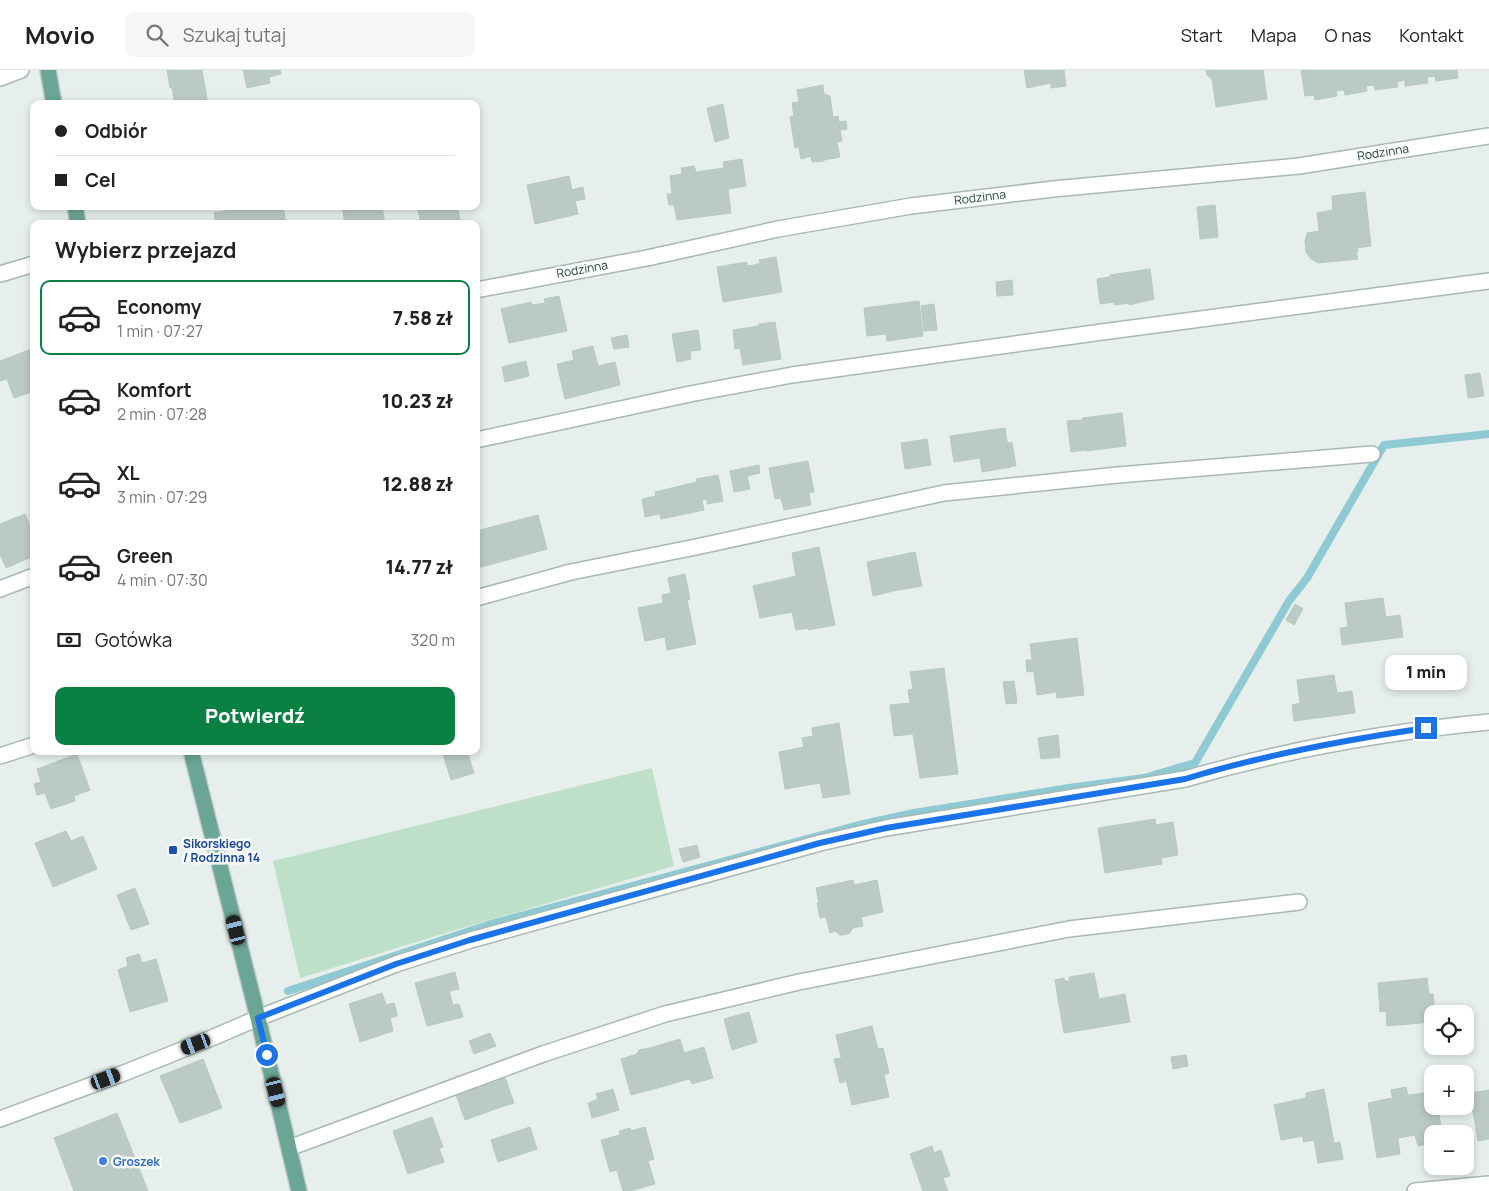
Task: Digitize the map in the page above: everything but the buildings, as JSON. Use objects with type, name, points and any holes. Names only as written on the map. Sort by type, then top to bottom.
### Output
[{"type":"main road","points":[[48,70],[53,100]]},
{"type":"main road","points":[[192,755],[299,1191]]},
{"type":"street","points":[[0,78],[21,70]]},
{"type":"street","name":"Rodzinna","points":[[480,289],[646,258],[778,229],[911,206],[1033,191],[1299,166],[1489,136]]},
{"type":"street","points":[[0,274],[30,265]]},
{"type":"street","points":[[480,439],[690,394],[792,375],[1489,281]]},
{"type":"street","points":[[480,597],[571,572],[944,494],[1118,475],[1372,454]]},
{"type":"street","points":[[0,590],[30,578]]},
{"type":"street","points":[[0,1119],[169,1055],[396,964],[470,940],[820,843],[886,828],[1185,779],[1223,768],[1350,740],[1426,728],[1489,722]]},
{"type":"street","points":[[0,756],[30,746]]},
{"type":"street","points":[[289,1148],[537,1056],[665,1014],[799,982],[1069,929],[1299,902]]},
{"type":"street","points":[[1415,1191],[1489,1184]]},
{"type":"green space","points":[[652,768],[674,866],[300,978],[273,861]]},
{"type":"waterway","points":[[288,991],[491,924],[859,825],[914,813],[1144,778],[1195,763],[1289,601],[1307,578],[1384,445],[1489,434]]},
{"type":"place","name":"Sikorskiego / Rodzinna 14","points":[[173,850]]},
{"type":"place","name":"Groszek","points":[[103,1161]]},
{"type":"route","points":[[267,1055],[258,1018],[396,964],[470,940],[820,843],[886,828],[1185,779],[1223,768],[1350,740],[1426,728]]}]
